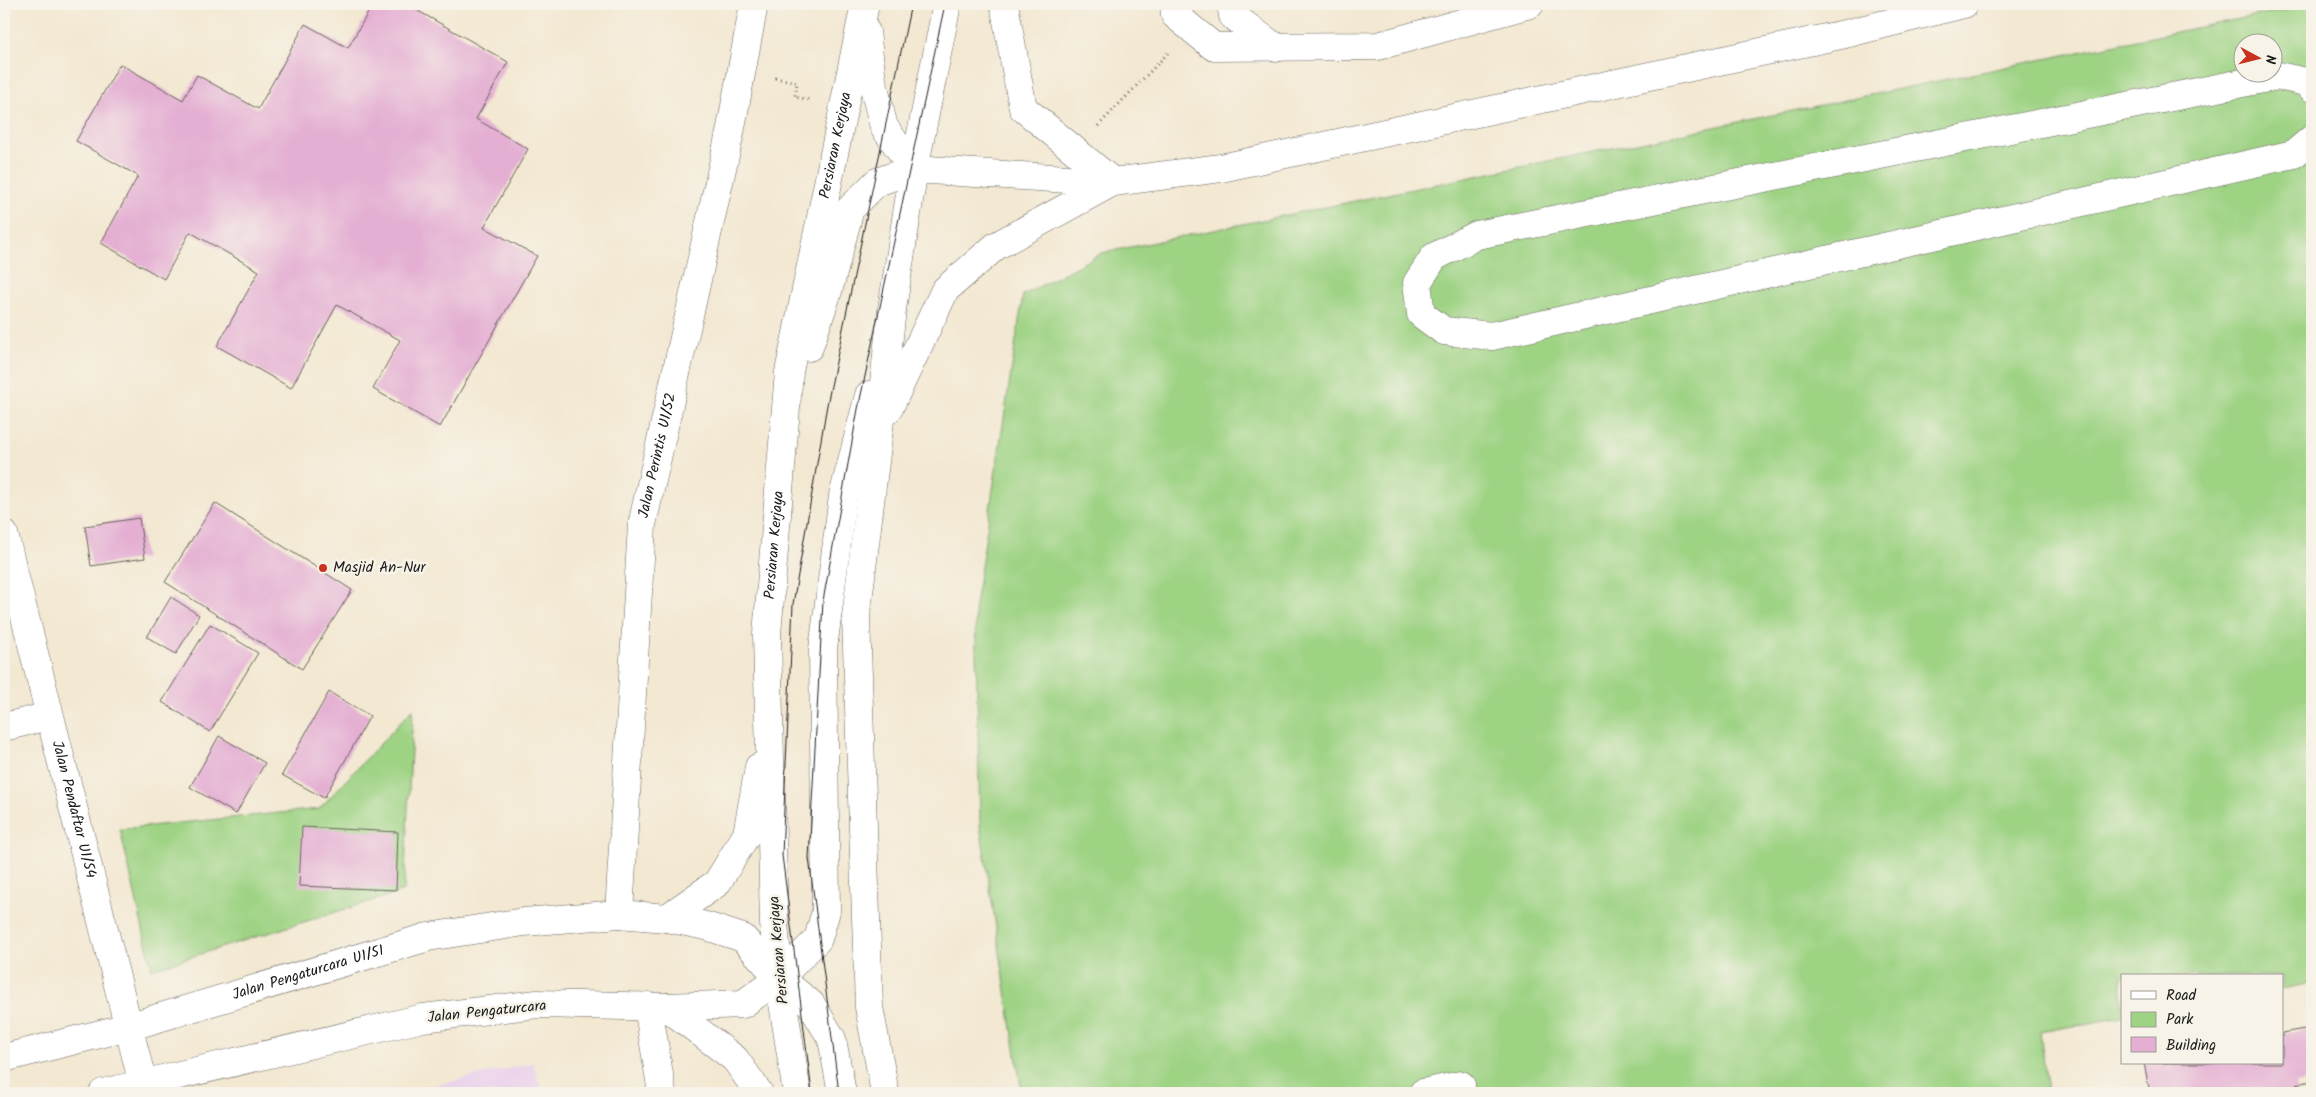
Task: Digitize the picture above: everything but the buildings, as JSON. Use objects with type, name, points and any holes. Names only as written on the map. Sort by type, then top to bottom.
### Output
[{"type":"main road","name":"Jalan Perintis U1/52","points":[[618,914],[642,526],[742,72],[754,4]]},
{"type":"main road","points":[[885,1093],[868,1007],[856,617],[880,428],[892,309],[914,168],[947,4]]},
{"type":"main road","points":[[1004,4],[1023,108],[1113,182]]},
{"type":"main road","points":[[1174,4],[1175,15],[1214,47],[1276,48],[1378,46],[1530,4]]},
{"type":"main road","points":[[1231,4],[1233,16],[1276,48]]},
{"type":"main road","points":[[783,422],[829,288],[850,209],[877,182],[914,168],[1113,182],[1230,166],[1845,34],[1901,11],[1964,4]]},
{"type":"main road","points":[[864,10],[872,80],[884,127],[914,168]]},
{"type":"main road","name":"Persiaran Kerjaya","points":[[798,1093],[779,978],[774,924],[767,634],[783,422],[789,372],[842,107],[864,10]]},
{"type":"main road","points":[[2312,88],[2306,82],[2278,76],[1477,235],[1434,257],[1416,283],[1421,314],[1444,331],[1492,336],[2294,154],[2312,140]]},
{"type":"main road","points":[[880,428],[945,290],[996,246],[1113,182]]},
{"type":"main road","name":"Jalan Pengaturcara","points":[[103,1093],[423,1018],[537,1004],[658,1006],[744,1004],[779,978],[818,940],[826,911],[823,649],[843,496],[892,309]]},
{"type":"main road","name":"Jalan Pendaftar U1/54","points":[[4,534],[143,1084]]},
{"type":"main road","points":[[668,918],[717,882],[746,834],[769,715]]},
{"type":"main road","points":[[4,727],[49,716]]},
{"type":"main road","points":[[618,914],[668,918],[706,926],[743,938],[779,978],[811,1004],[832,1039],[842,1093]]},
{"type":"main road","name":"Jalan Pengaturcara U1/51","points":[[4,1058],[128,1027],[428,937],[524,922],[618,914]]},
{"type":"main road","points":[[658,1006],[662,1093]]},
{"type":"main road","points":[[658,1006],[735,1059],[760,1093]]},
{"type":"main road","points":[[1423,1093],[1461,1085]]},
{"type":"path","points":[[1093,130],[1192,29]]},
{"type":"path","points":[[742,72],[797,82],[795,97],[842,107]]},
{"type":"shaded area","points":[[533,1063],[543,1093],[400,1093]]},
{"type":"green space","points":[[2312,4],[2312,983],[2284,989],[2284,974],[2121,974],[2121,1017],[2040,1032],[2048,1093],[1022,1093],[980,825],[975,606],[1023,295],[1102,253]]},
{"type":"green space","points":[[413,709],[404,891],[152,969],[120,829],[319,809]]},
{"type":"tram line","points":[[812,1093],[782,855],[793,604],[827,405],[911,4]]},
{"type":"tram line","points":[[839,1093],[809,858],[823,601],[858,409],[945,4]]},
{"type":"place","name":"Masjid An-Nur","points":[[323,568]]}]
